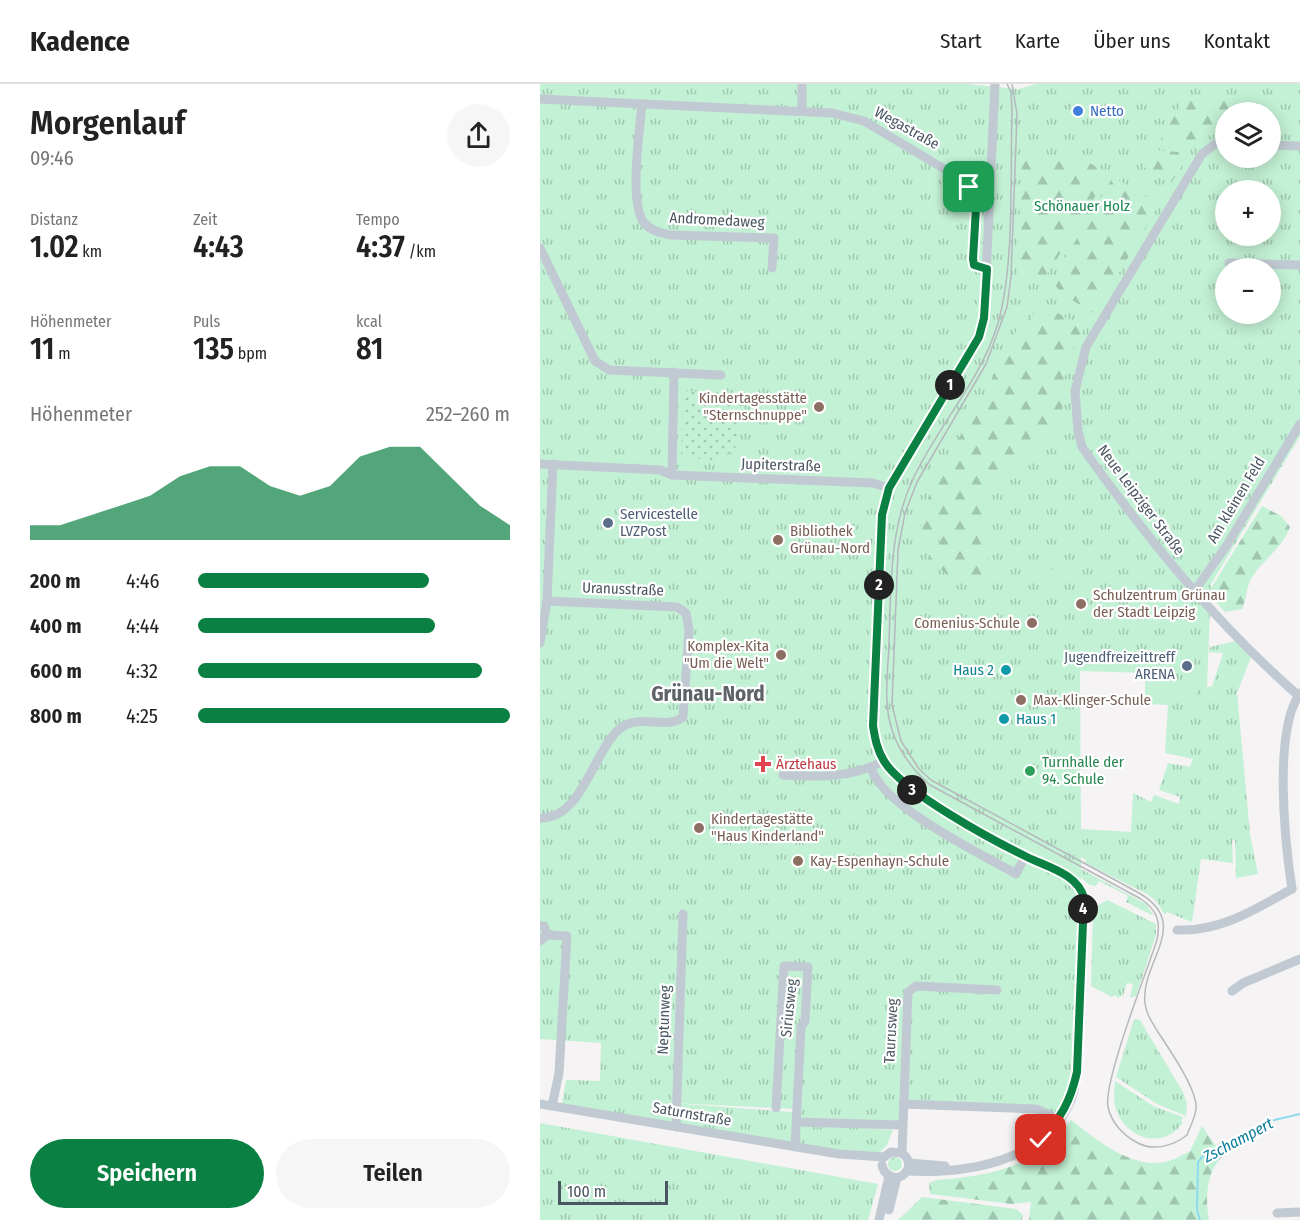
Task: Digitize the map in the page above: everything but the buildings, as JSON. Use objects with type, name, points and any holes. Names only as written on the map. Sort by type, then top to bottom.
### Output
[{"type":"street","points":[[802,84],[802,111]]},
{"type":"street","points":[[879,1220],[893,1177],[908,1167],[978,1166],[1022,1153],[1041,1140],[1059,1119],[1071,1099],[1077,1072],[1084,898],[1081,887],[1073,879],[1025,856],[916,792],[884,761],[876,744],[874,692],[882,515],[889,488],[979,337],[984,318],[995,84]]},
{"type":"street","name":"Wegastraße","points":[[540,99],[832,113],[864,121],[955,173],[969,187],[974,197],[974,265],[987,269]]},
{"type":"street","name":"Andromedaweg","points":[[642,104],[637,207],[644,223],[656,232],[670,235],[774,238],[772,268]]},
{"type":"street","name":"Neue Leipziger Straße","points":[[1215,144],[1202,154],[1086,347],[1075,391],[1077,431],[1082,447],[1140,527],[1195,590],[1299,695]]},
{"type":"street","points":[[1281,145],[1300,146]]},
{"type":"street","points":[[540,248],[595,361],[609,370],[721,375]]},
{"type":"street","points":[[1281,264],[1300,265]]},
{"type":"street","points":[[672,475],[674,372]]},
{"type":"street","name":"Am kleinen Feld","points":[[1195,590],[1227,545],[1300,424]]},
{"type":"street","points":[[540,464],[553,464],[547,601],[540,643]]},
{"type":"street","name":"Jupiterstraße","points":[[553,464],[660,470],[672,475],[873,483],[889,488]]},
{"type":"street","name":"Uranusstraße","points":[[540,818],[551,818],[568,809],[617,731],[633,721],[671,722],[683,717],[689,630],[686,613],[677,607],[547,601]]},
{"type":"street","points":[[1299,695],[1287,725],[1284,791],[1292,889],[1300,898]]},
{"type":"street","points":[[783,775],[830,777],[871,768],[884,761]]},
{"type":"street","points":[[871,768],[873,776],[891,796],[938,829],[1016,874],[1025,856]]},
{"type":"street","points":[[1177,930],[1195,931],[1227,924],[1292,889]]},
{"type":"street","name":"Neptunweg","points":[[676,1127],[683,914]]},
{"type":"street","points":[[540,926],[544,927],[544,938],[567,936],[559,1073],[552,1106]]},
{"type":"street","points":[[1232,991],[1243,983],[1300,959]]},
{"type":"street","name":"Siriusweg","points":[[776,1108],[784,966],[808,967],[805,1021],[801,1027],[795,1147]]},
{"type":"street","name":"Taurusweg","points":[[898,1152],[903,1104],[908,992],[916,986],[997,990]]},
{"type":"street","name":"Saturnstraße","points":[[540,1104],[883,1161]]},
{"type":"street","points":[[903,1104],[1037,1109],[1059,1119]]},
{"type":"street","points":[[797,1122],[901,1125]]},
{"type":"street","points":[[884,1220],[893,1177],[883,1161],[898,1152],[908,1167]]},
{"type":"street","points":[[1277,1213],[1300,1212]]},
{"type":"green space","name":"Schönauer Holz","points":[[540,84],[967,84],[1019,89],[1036,84],[1300,84],[1300,436],[1211,584],[1207,687],[1212,686],[1223,653],[1209,652],[1210,647],[1236,641],[1251,657],[1237,693],[1250,834],[1258,874],[1236,878],[1235,839],[1232,841],[1233,863],[1201,859],[1192,922],[1167,912],[1165,915],[1156,901],[1147,894],[1085,863],[1086,860],[1081,857],[1081,869],[1146,904],[1154,916],[1126,902],[1128,896],[1099,881],[1096,886],[1089,885],[1081,877],[1077,1072],[1059,1119],[1037,1109],[903,1104],[901,1125],[797,1122],[797,1109],[672,1103],[792,1112],[793,1124],[893,1130],[887,1145],[877,1155],[849,1153],[562,1104],[566,1080],[600,1081],[601,1043],[540,1039]],"holes":[[[1080,671],[1145,673],[1145,704],[1168,705],[1165,753],[1193,759],[1190,767],[1168,763],[1159,790],[1180,797],[1179,804],[1154,795],[1151,802],[1133,793],[1131,832],[1081,829]]]},
{"type":"green space","points":[[1185,98],[1244,102],[1215,102],[1215,134],[1206,136],[1194,145],[1158,144]]},
{"type":"green space","points":[[1154,150],[1190,153],[1171,183],[1144,167]]},
{"type":"green space","name":"Schönauer Holz","points":[[1022,159],[1088,162],[1109,174],[1042,283],[1032,277],[1017,275]]},
{"type":"green space","points":[[1113,177],[1159,204],[1095,314],[1062,294],[1055,285],[1059,269]]},
{"type":"green space","points":[[1044,305],[1084,328],[1074,346],[1065,375],[1061,425],[1027,449],[1026,455],[975,491],[938,529],[919,534],[925,509],[949,452],[977,412],[1007,344],[1019,327]]},
{"type":"green space","points":[[734,388],[748,389],[734,453],[713,460],[681,457],[683,391],[734,393]]},
{"type":"green space","points":[[988,489],[986,546],[990,547],[987,574],[980,589],[948,575],[928,560],[941,539]]},
{"type":"green space","points":[[1262,506],[1281,516],[1290,527],[1282,542],[1250,581],[1242,609],[1225,612],[1208,593]]},
{"type":"green space","points":[[1036,568],[1058,570],[1057,581],[1036,580]]},
{"type":"green space","points":[[1149,601],[1166,602],[1166,611],[1148,610]]},
{"type":"green space","points":[[1163,668],[1166,671],[1165,693],[1161,700],[1152,698],[1155,673]]},
{"type":"green space","points":[[1172,686],[1197,687],[1196,700],[1172,698]]},
{"type":"green space","points":[[1107,900],[1156,924],[1156,935],[1136,996],[1130,998],[1133,984],[1127,983],[1123,995],[1118,998],[1116,995],[1112,997],[1091,986],[1093,913],[1094,908]]},
{"type":"green space","points":[[1134,1019],[1140,1020],[1183,1092],[1187,1104],[1186,1116],[1157,1104],[1116,1077]]},
{"type":"green space","points":[[1115,1081],[1153,1106],[1183,1117],[1181,1121],[1183,1122],[1168,1136],[1159,1138],[1140,1136],[1131,1131],[1116,1110]]},
{"type":"green space","points":[[1071,1120],[1116,1152],[1142,1162],[1156,1163],[1172,1160],[1190,1151],[1202,1126],[1223,1156],[1213,1169],[1208,1186],[1209,1220],[1029,1220],[1031,1202],[1012,1204],[930,1194],[929,1183],[937,1180],[978,1175],[1012,1166],[1027,1159],[1057,1136]]},
{"type":"green space","points":[[540,1123],[878,1184],[868,1220],[540,1220]]},
{"type":"green space","points":[[895,1157],[900,1159],[902,1164],[900,1169],[895,1171],[890,1169],[888,1164],[890,1159]]},
{"type":"green space","points":[[922,1197],[1016,1209],[1023,1215],[1022,1220],[898,1220]]},
{"type":"waterway","name":"Zschampert","points":[[1200,1220],[1197,1210],[1198,1162],[1204,1155],[1223,1150],[1270,1121],[1300,1114]]},
{"type":"tram line","points":[[1007,84],[1011,92],[1012,111],[1011,190],[1007,274],[1003,299],[998,323],[981,364],[923,459],[905,498],[899,518],[891,581],[887,687],[889,720],[898,746],[912,767],[930,785],[1141,899],[1157,916],[1157,940],[1119,1051],[1108,1094],[1110,1113],[1122,1132],[1142,1145],[1156,1147],[1176,1142],[1187,1135],[1196,1109],[1188,1081],[1148,1014],[1145,1003],[1146,988],[1163,931],[1162,918],[1155,905],[1139,893],[931,780],[919,769],[901,741],[892,705],[898,550],[905,513],[917,482],[986,364],[1007,307],[1011,277],[1017,114],[1012,84]]},
{"type":"place","name":"Netto","points":[[1078,111]]},
{"type":"place","name":"Kindertagesstätte \"Sternschnuppe\"","points":[[819,407]]},
{"type":"place","name":"Servicestelle LVZPost","points":[[608,523]]},
{"type":"place","name":"Bibliothek Grünau-Nord","points":[[778,540]]},
{"type":"place","name":"Schulzentrum Grünau der Stadt Leipzig","points":[[1081,604]]},
{"type":"place","name":"Comenius-Schule","points":[[1032,623]]},
{"type":"place","name":"Komplex-Kita \"Um die Welt\"","points":[[781,655]]},
{"type":"place","name":"Jugendfreizeittreff ARENA","points":[[1187,666]]},
{"type":"place","name":"Haus 2","points":[[1006,670]]},
{"type":"place","name":"Max-Klinger-Schule","points":[[1021,700]]},
{"type":"place","name":"Haus 1","points":[[1004,719]]},
{"type":"place","name":"Ärztehaus","points":[[763,764]]},
{"type":"place","name":"Turnhalle der 94. Schule","points":[[1030,771]]},
{"type":"place","name":"Kindertagestätte \"Haus Kinderland\"","points":[[699,828]]},
{"type":"place","name":"Kay-Espenhayn-Schule","points":[[798,861]]},
{"type":"district","name":"Grünau-Nord","points":[[708,694]]},
{"type":"route","points":[[969,187],[976,208],[974,265],[987,269],[984,318],[979,337],[889,488],[886,499],[882,515],[873,726],[876,744],[884,761],[916,792],[1016,852],[1073,879],[1081,887],[1084,898],[1077,1072],[1071,1099],[1059,1119],[1041,1140]]}]
